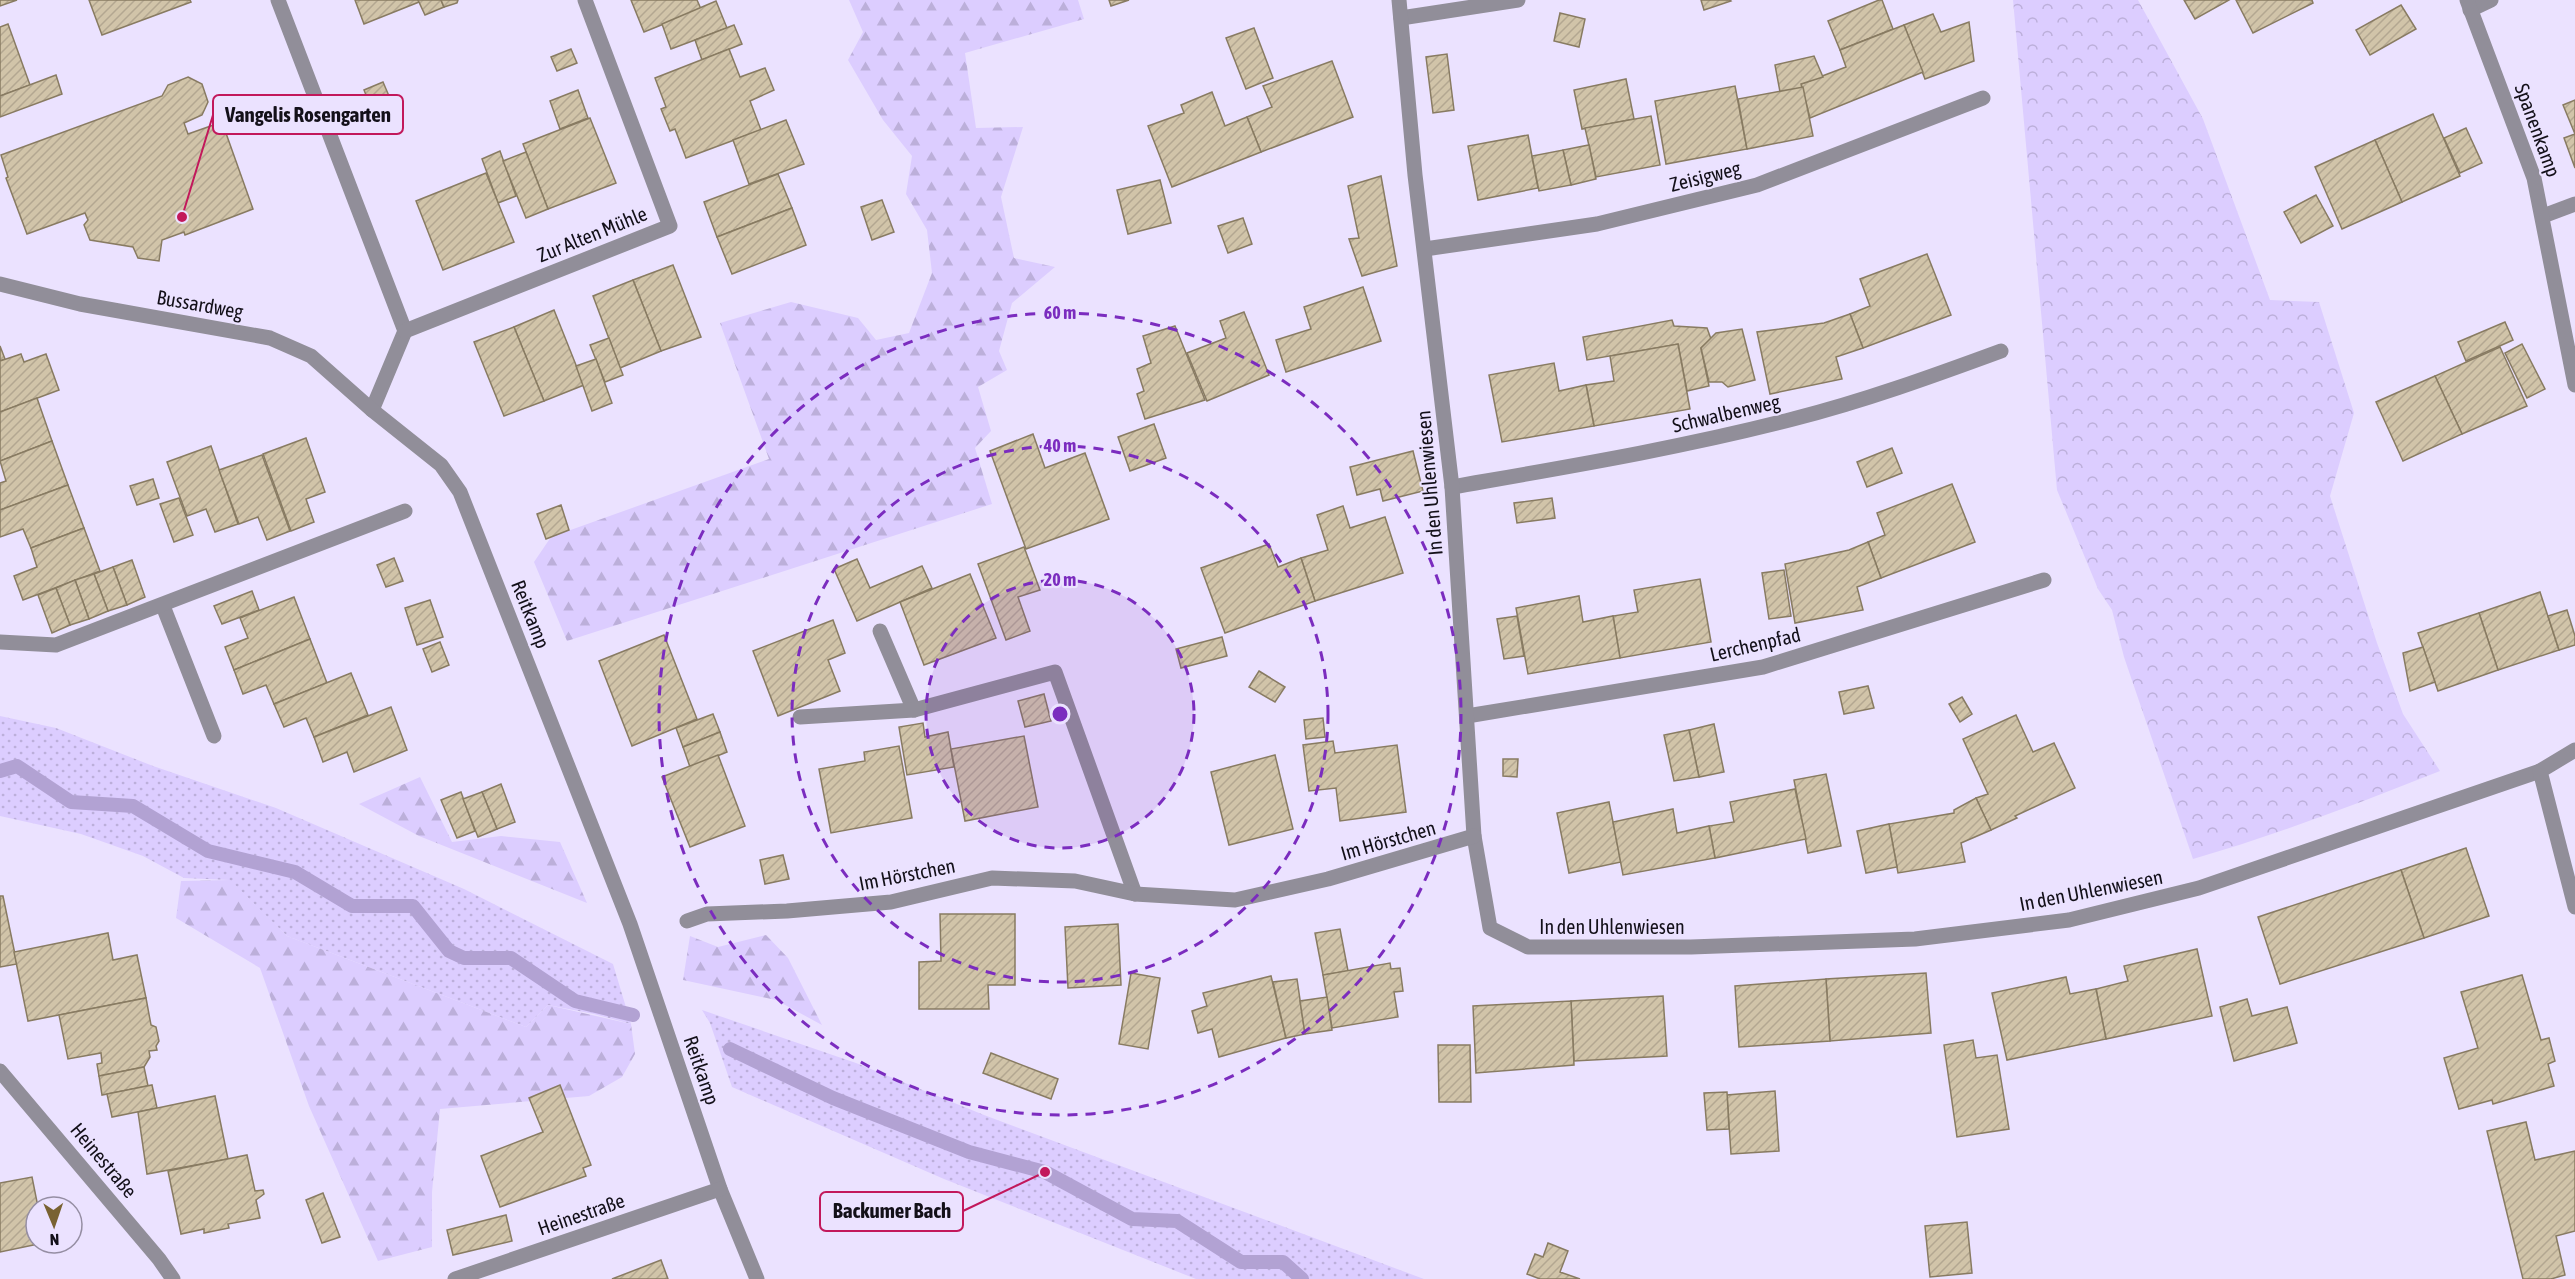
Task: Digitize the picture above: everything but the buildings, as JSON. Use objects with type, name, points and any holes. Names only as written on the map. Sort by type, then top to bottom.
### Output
[{"type":"street","points":[[279,0],[405,331],[372,410]]},
{"type":"street","name":"Zur Alten Mühle","points":[[405,331],[670,226],[585,0]]},
{"type":"street","name":"In den Uhlenwiesen","points":[[1399,0],[1452,487],[1474,836],[1490,928],[1528,947],[1691,947],[1915,939],[2070,920],[2199,888],[2540,771]]},
{"type":"street","points":[[1401,18],[1518,0]]},
{"type":"street","points":[[2469,5],[2491,0]]},
{"type":"street","name":"Spanenkamp","points":[[2469,5],[2534,178],[2575,385]]},
{"type":"street","name":"Zeisigweg","points":[[1425,249],[1597,224],[1757,185],[1983,98]]},
{"type":"street","points":[[2543,216],[2575,204]]},
{"type":"street","name":"Bussardweg","points":[[0,284],[80,304],[270,338],[311,356],[372,410]]},
{"type":"street","name":"Schwalbenweg","points":[[1452,487],[1642,453],[1793,419],[1902,387],[2001,351]]},
{"type":"street","name":"Reitkamp","points":[[372,410],[441,465],[460,492],[626,914],[720,1189],[758,1279]]},
{"type":"street","points":[[1,639],[56,645],[163,606],[405,511]]},
{"type":"street","name":"Lerchenpfad","points":[[1467,716],[1763,667],[2044,580]]},
{"type":"street","points":[[163,606],[214,736]]},
{"type":"street","points":[[880,631],[914,710]]},
{"type":"street","points":[[800,717],[914,710],[1055,672],[1135,894]]},
{"type":"street","points":[[2575,750],[2540,771],[2575,907]]},
{"type":"street","name":"Im Hörstchen","points":[[687,921],[708,914],[787,912],[891,902],[992,878],[1075,881],[1135,894],[1235,900],[1328,879],[1474,836]]},
{"type":"street","name":"Heinestraße","points":[[0,1071],[159,1259],[173,1279]]},
{"type":"street","name":"Heinestraße","points":[[455,1279],[720,1189]]},
{"type":"green space","points":[[849,0],[1078,0],[1084,19],[965,53],[976,128],[1023,127],[1001,197],[1014,258],[1055,267],[1012,303],[999,351],[1007,370],[978,387],[991,431],[975,448],[992,504],[567,641],[534,562],[551,537],[769,459],[720,323],[791,302],[858,318],[876,340],[909,333],[932,273],[927,230],[906,194],[912,156],[883,120],[848,60],[863,32]]},
{"type":"green space","points":[[2013,0],[2138,0],[2203,119],[2270,300],[2319,302],[2354,413],[2330,496],[2377,643],[2403,714],[2440,771],[2287,829],[2193,859],[2124,657],[2112,610],[2098,589],[2057,490]]},
{"type":"green space","points":[[0,716],[56,728],[153,766],[276,808],[464,889],[613,964],[631,1024],[548,1005],[526,1027],[287,936],[229,880],[184,878],[143,856],[81,834],[0,816]]},
{"type":"green space","points":[[420,777],[452,842],[501,836],[560,842],[587,903],[419,836],[359,804]]},
{"type":"green space","points":[[230,880],[287,936],[526,1027],[548,1005],[631,1024],[635,1054],[622,1077],[589,1096],[440,1109],[432,1192],[432,1247],[378,1261],[309,1106],[260,968],[176,918],[181,881]]},
{"type":"green space","points":[[766,935],[788,958],[822,1025],[776,1000],[683,980],[690,936],[718,947]]},
{"type":"green space","points":[[702,1010],[856,1063],[984,1115],[1424,1279],[1196,1279],[944,1179],[732,1087],[710,1023]]},
{"type":"waterway","points":[[0,771],[17,766],[71,802],[133,806],[208,851],[295,872],[352,906],[413,906],[449,951],[464,958],[511,958],[575,1001],[633,1015]]},
{"type":"waterway","points":[[730,1049],[833,1098],[969,1152],[1045,1172],[1132,1219],[1177,1221],[1241,1262],[1283,1262],[1302,1279]]},
{"type":"place","name":"Vangelis Rosengarten","points":[[182,217]]},
{"type":"place","name":"Backumer Bach","points":[[1045,1172]]}]
